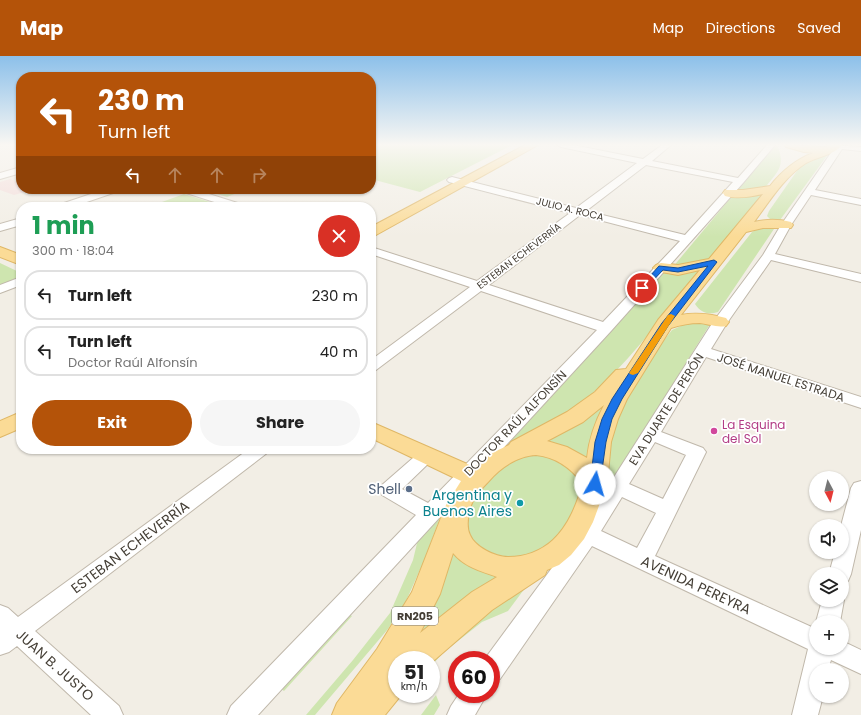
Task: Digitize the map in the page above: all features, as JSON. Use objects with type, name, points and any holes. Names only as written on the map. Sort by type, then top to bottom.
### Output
[{"type":"main road","points":[[376,229],[466,176]]},
{"type":"main road","points":[[376,220],[468,176]]},
{"type":"main road","name":"RN205","points":[[422,651],[482,601],[554,554],[570,538],[582,532],[588,509],[606,486],[600,442],[607,419],[617,399],[664,324],[784,176]]},
{"type":"main road","points":[[735,187],[743,194],[773,189]]},
{"type":"main road","points":[[741,229],[771,223],[786,225]]},
{"type":"main road","points":[[0,250],[16,258]]},
{"type":"main road","points":[[661,268],[678,270],[714,262]]},
{"type":"main road","points":[[664,324],[690,317],[706,318],[720,322]]},
{"type":"main road","name":"RN205","points":[[349,715],[404,637],[424,598],[458,505],[472,475],[510,452],[575,417],[602,396],[652,343]]},
{"type":"main road","points":[[0,415],[16,407]]},
{"type":"main road","points":[[0,430],[16,422]]},
{"type":"main road","points":[[376,431],[472,475]]},
{"type":"main road","name":"RN205","points":[[510,452],[538,448],[565,454],[575,460],[606,486]]},
{"type":"main road","name":"RN205","points":[[458,505],[455,528],[460,542],[478,559],[506,568],[523,567],[554,554]]},
{"type":"main road","points":[[364,715],[388,687]]},
{"type":"street","name":"ESTEBAN ECHEVERRÍA","points":[[376,362],[626,176]]},
{"type":"street","points":[[695,176],[735,187]]},
{"type":"street","name":"DOCTOR RAÚL ALFONSÍN","points":[[240,715],[430,513],[472,475],[745,176]]},
{"type":"street","name":"EVA DUARTE DE PERÓN","points":[[606,486],[650,434],[720,322],[768,256],[786,225],[819,176]]},
{"type":"street","name":"JULIO A. ROCA","points":[[457,181],[687,239]]},
{"type":"street","points":[[809,192],[861,202]]},
{"type":"street","points":[[77,202],[101,194]]},
{"type":"street","points":[[200,194],[225,202]]},
{"type":"street","points":[[0,228],[16,223]]},
{"type":"street","points":[[376,252],[606,328]]},
{"type":"street","points":[[768,256],[861,278]]},
{"type":"street","points":[[0,289],[16,283]]},
{"type":"street","name":"JOSÉ MANUEL ESTRADA","points":[[702,351],[861,403]]},
{"type":"street","points":[[642,560],[697,452],[650,434]]},
{"type":"street","name":"ESTEBAN ECHEVERRÍA","points":[[6,630],[254,454]]},
{"type":"street","points":[[427,455],[388,490],[430,513]]},
{"type":"street","points":[[606,486],[667,509]]},
{"type":"street","points":[[842,567],[861,488]]},
{"type":"street","points":[[500,657],[582,532]]},
{"type":"street","name":"AVENIDA PEREYRA","points":[[582,532],[809,638]]},
{"type":"street","name":"JUAN B. JUSTO","points":[[6,630],[110,715]]},
{"type":"street","points":[[805,715],[819,655]]},
{"type":"street","points":[[846,655],[861,662]]},
{"type":"street","points":[[460,715],[468,703]]},
{"type":"shaded area","points":[[10,179],[16,181],[16,194],[18,194],[14,195],[0,190],[0,182]]},
{"type":"green space","points":[[376,176],[452,176],[420,192],[376,180]]},
{"type":"green space","points":[[748,176],[775,176],[763,190],[734,192]]},
{"type":"green space","points":[[794,176],[812,176],[779,221],[771,220],[767,216]]},
{"type":"green space","points":[[764,192],[711,260],[672,268],[733,195]]},
{"type":"green space","points":[[184,194],[210,202],[162,202]]},
{"type":"green space","points":[[217,194],[234,194],[227,197]]},
{"type":"green space","points":[[776,226],[718,312],[708,313],[702,311],[695,304],[752,232],[759,228]]},
{"type":"green space","points":[[0,263],[16,271],[16,279],[0,285]]},
{"type":"green space","points":[[702,268],[640,344],[601,386],[564,414],[496,452],[664,271]]},
{"type":"green space","points":[[712,321],[597,506],[607,439],[638,374],[672,330],[690,322]]},
{"type":"green space","points":[[611,392],[592,471],[540,444]]},
{"type":"green space","points":[[522,454],[556,456],[585,481],[579,512],[548,548],[519,560],[483,554],[463,533],[465,506],[497,468]]},
{"type":"green space","points":[[443,510],[423,563],[406,601],[388,629],[315,715],[306,715],[353,660],[390,613],[413,560],[419,535]]},
{"type":"green space","points":[[452,541],[504,574],[408,651],[391,651]]},
{"type":"green space","points":[[534,576],[508,611],[482,622],[440,656],[440,651],[438,651]]},
{"type":"green space","points":[[347,613],[352,616],[284,691],[279,687]]},
{"type":"green space","points":[[388,657],[388,672],[356,715]]},
{"type":"green space","points":[[430,703],[439,703],[440,705],[434,715],[421,715]]},
{"type":"slow traffic","points":[[633,373],[664,324],[671,316]]},
{"type":"place","name":"La Esquina del Sol","points":[[714,431]]},
{"type":"place","name":"Shell","points":[[409,489]]},
{"type":"place","name":"Argentina y Buenos Aires","points":[[520,503]]},
{"type":"route","points":[[595,484],[600,442],[607,419],[617,399],[664,324],[714,262],[678,270],[661,268],[642,288]]}]
